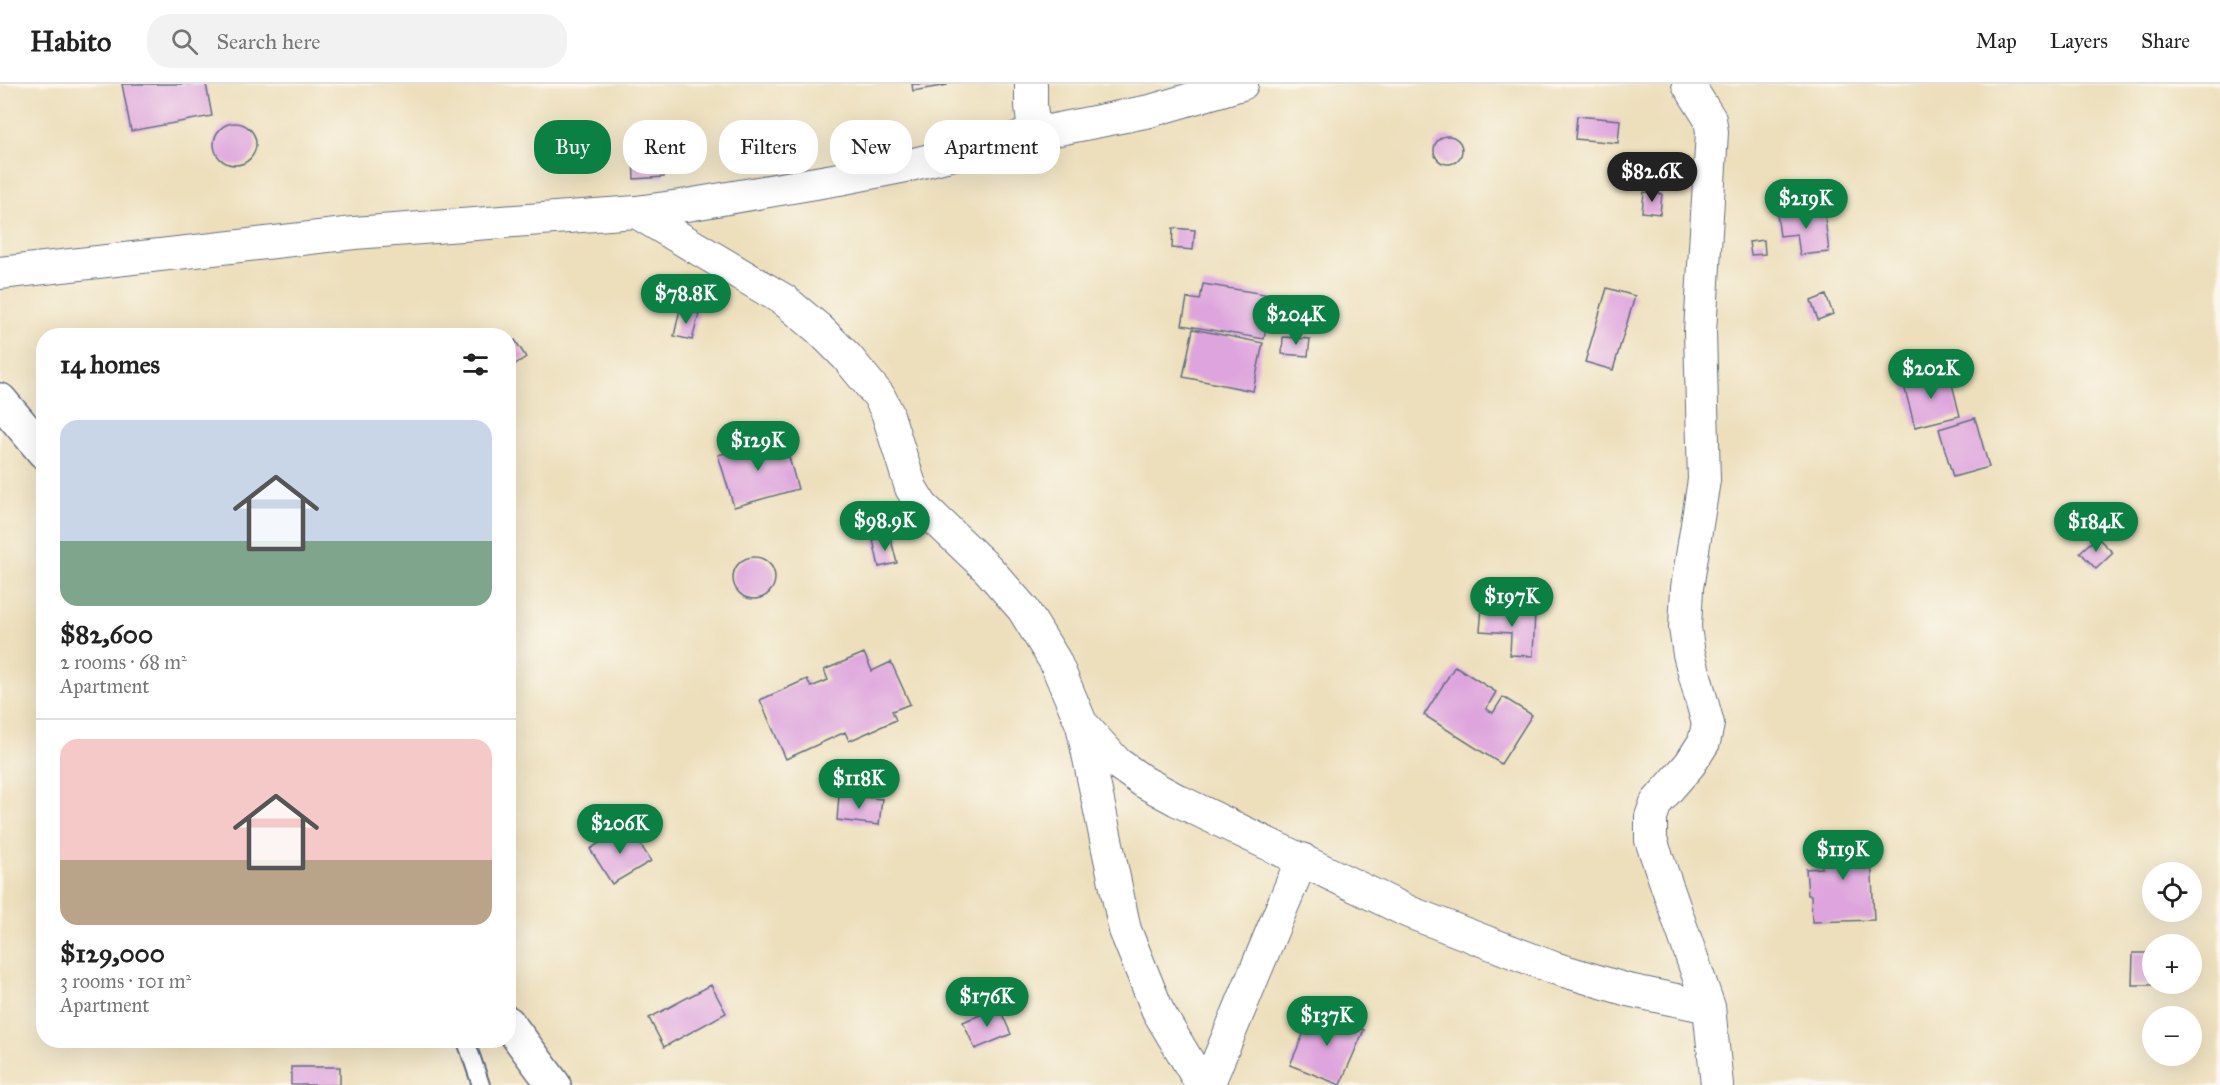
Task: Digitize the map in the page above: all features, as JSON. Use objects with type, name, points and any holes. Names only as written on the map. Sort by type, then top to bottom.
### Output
[{"type":"street","points":[[1031,84],[1032,120]]},
{"type":"street","points":[[1060,129],[1150,111],[1242,84]]},
{"type":"street","points":[[1688,84],[1710,119],[1712,132],[1700,332],[1704,480],[1687,588],[1686,628],[1689,654],[1708,724],[1704,742],[1690,764],[1656,803],[1651,817],[1651,840],[1709,1007],[1717,1085]]},
{"type":"street","points":[[0,273],[354,233],[636,212],[839,179],[924,161]]},
{"type":"street","points":[[636,212],[783,300],[819,329],[847,357],[879,396],[887,412],[911,488],[922,506],[988,569],[1023,609],[1055,661],[1082,725],[1125,930],[1158,1011],[1202,1085]]},
{"type":"street","points":[[0,400],[36,443]]},
{"type":"street","points":[[1082,725],[1117,763],[1143,782],[1409,912],[1554,968],[1628,990],[1709,1007]]},
{"type":"street","points":[[1208,1085],[1302,859]]},
{"type":"street","points":[[516,1034],[554,1085]]},
{"type":"lane","points":[[468,1048],[481,1085]]},
{"type":"building","points":[[122,84],[206,84],[212,116],[131,131]]},
{"type":"building","points":[[912,84],[947,84],[947,85],[913,91]]},
{"type":"building","points":[[1577,116],[1620,120],[1618,143],[1575,139]]},
{"type":"building","points":[[235,123],[250,129],[256,144],[250,159],[235,165],[220,159],[214,144],[220,129]]},
{"type":"building","points":[[1448,136],[1458,140],[1462,150],[1458,160],[1448,164],[1438,160],[1434,150],[1438,140]]},
{"type":"building","points":[[634,174],[664,174],[664,177],[634,179]]},
{"type":"building","points":[[1644,192],[1662,194],[1660,214],[1642,212]]},
{"type":"building","points":[[1824,209],[1829,252],[1800,255],[1797,234],[1780,236],[1777,214]]},
{"type":"building","points":[[1173,228],[1195,230],[1193,250],[1172,248]]},
{"type":"building","points":[[1764,240],[1765,254],[1751,255],[1749,242]]},
{"type":"building","points":[[1203,284],[1271,295],[1264,339],[1182,325],[1187,298],[1200,300]]},
{"type":"building","points":[[1607,288],[1635,296],[1613,370],[1585,362]]},
{"type":"building","points":[[1826,295],[1833,314],[1818,320],[1811,301]]},
{"type":"building","points":[[680,309],[699,314],[692,340],[674,336]]},
{"type":"building","points":[[1193,329],[1263,343],[1253,391],[1183,377]]},
{"type":"building","points":[[1283,337],[1310,339],[1308,356],[1282,354]]},
{"type":"building","points":[[516,342],[526,357],[516,364]]},
{"type":"building","points":[[1935,374],[1937,384],[1951,380],[1960,416],[1915,427],[1903,382]]},
{"type":"building","points":[[1975,418],[1989,467],[1953,477],[1939,429]]},
{"type":"building","points":[[783,436],[798,489],[734,507],[718,455]]},
{"type":"building","points":[[890,536],[897,563],[879,567],[873,540]]},
{"type":"building","points":[[2097,537],[2113,553],[2096,569],[2080,552]]},
{"type":"building","points":[[754,557],[769,563],[775,578],[769,593],[754,599],[739,593],[733,578],[739,563]]},
{"type":"building","points":[[1482,607],[1501,609],[1501,614],[1515,615],[1516,610],[1535,611],[1533,656],[1510,655],[1511,633],[1480,631]]},
{"type":"building","points":[[864,653],[872,671],[891,662],[910,704],[892,711],[896,720],[849,741],[845,732],[786,759],[760,700],[807,679],[811,687],[828,680],[824,670]]},
{"type":"building","points":[[1455,666],[1496,692],[1486,709],[1493,713],[1503,697],[1532,715],[1501,764],[1424,715]]},
{"type":"building","points":[[839,795],[882,799],[879,825],[837,820]]},
{"type":"building","points":[[628,825],[651,861],[612,884],[590,849]]},
{"type":"building","points":[[1870,835],[1874,920],[1812,922],[1811,895],[1808,895],[1806,869],[1822,868],[1821,837]]},
{"type":"building","points":[[2133,953],[2142,953],[2142,985],[2132,985]]},
{"type":"building","points":[[711,985],[726,1013],[664,1047],[649,1018]]},
{"type":"building","points":[[999,1007],[1011,1034],[975,1049],[963,1022]]},
{"type":"building","points":[[1314,1009],[1364,1030],[1340,1085],[1290,1065]]},
{"type":"building","points":[[291,1067],[340,1067],[340,1085],[291,1085]]}]
